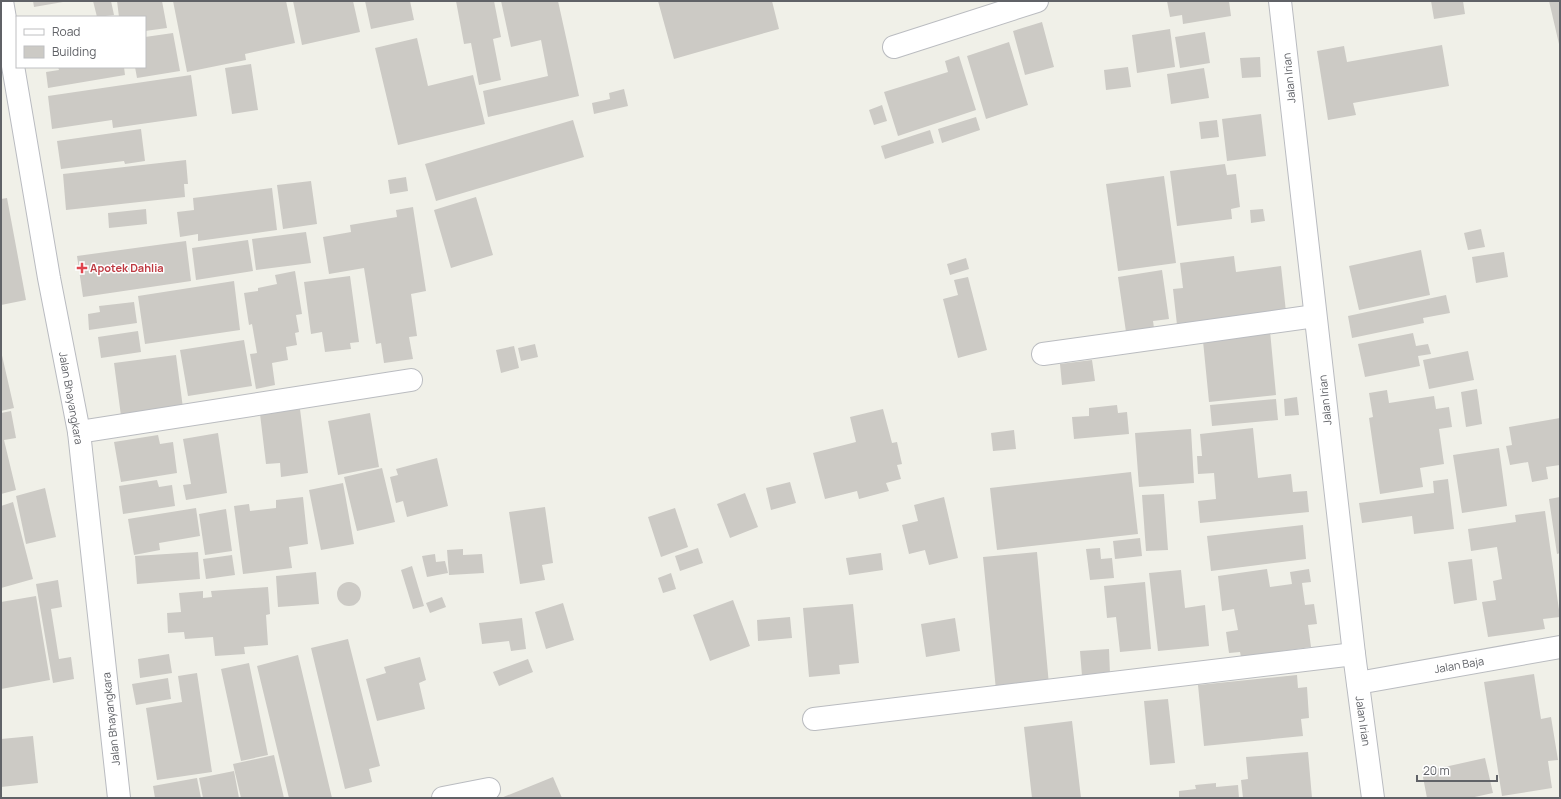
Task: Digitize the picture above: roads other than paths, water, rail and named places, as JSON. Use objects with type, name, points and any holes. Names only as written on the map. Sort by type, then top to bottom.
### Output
[{"type":"main road","name":"Jalan Bhayangkara","points":[[2,1],[49,278],[78,432],[119,798]]},
{"type":"main road","points":[[894,47],[1037,1]]},
{"type":"main road","name":"Jalan Irian","points":[[1280,1],[1354,654],[1373,798]]},
{"type":"main road","points":[[1043,354],[1315,316]]},
{"type":"main road","points":[[78,432],[411,380]]},
{"type":"main road","name":"Jalan Baja","points":[[1358,683],[1560,647]]},
{"type":"main road","points":[[814,719],[1354,654]]},
{"type":"main road","points":[[443,798],[488,789]]},
{"type":"place","name":"Apotek Dahlia","points":[[82,268]]}]
